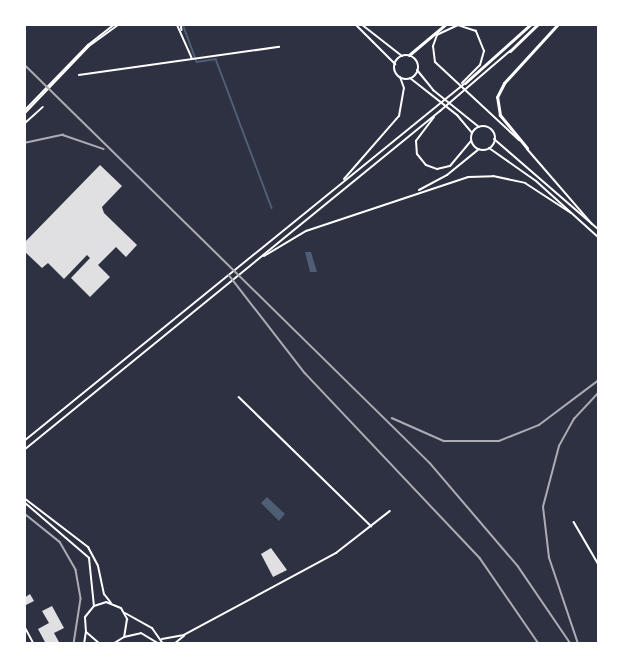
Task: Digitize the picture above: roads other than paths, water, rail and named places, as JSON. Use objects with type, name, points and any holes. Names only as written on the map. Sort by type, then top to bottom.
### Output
[{"type":"highway","points":[[409,56],[446,24]]},
{"type":"highway","points":[[465,83],[531,24]]},
{"type":"highway","points":[[510,51],[538,24]]},
{"type":"highway","points":[[527,148],[499,112],[498,93],[558,24]]},
{"type":"main road","points":[[24,112],[103,33],[117,24]]},
{"type":"main road","points":[[338,186],[399,116],[404,88],[394,64],[355,24]]},
{"type":"main road","points":[[361,24],[402,56],[415,59],[417,70],[432,91]]},
{"type":"main road","points":[[454,92],[483,58],[482,37],[466,26],[445,28],[434,40],[435,62],[448,77],[475,101],[527,148],[592,224]]},
{"type":"main road","points":[[24,450],[440,111],[510,51]]},
{"type":"main road","points":[[394,64],[402,56]]},
{"type":"main road","points":[[410,78],[417,70]]},
{"type":"main road","points":[[400,77],[410,78],[432,91],[459,114],[491,130],[494,139],[599,230]]},
{"type":"main road","points":[[24,441],[465,83]]},
{"type":"main road","points":[[440,111],[417,136],[416,149],[422,161],[434,168],[450,166],[471,141],[472,133],[479,126]]},
{"type":"main road","points":[[459,114],[472,133]]},
{"type":"main road","points":[[489,148],[494,139]]},
{"type":"main road","points":[[471,141],[479,149]]},
{"type":"main road","points":[[408,195],[439,180],[479,149],[489,148],[507,158],[599,238]]},
{"type":"main road","points":[[252,264],[306,231],[459,178],[493,176],[535,188],[572,213]]},
{"type":"main road","points":[[24,498],[88,547],[98,566],[104,594],[111,603],[125,613],[143,621],[161,639],[160,643],[141,633],[123,637],[113,644]]},
{"type":"main road","points":[[24,502],[56,527],[91,563],[94,606],[86,617],[84,644]]},
{"type":"main road","points":[[94,606],[111,603]]},
{"type":"main road","points":[[123,637],[128,625],[125,613]]},
{"type":"main road","points":[[86,632],[100,644]]},
{"type":"street","points":[[179,24],[192,58]]},
{"type":"street","points":[[79,75],[279,47]]},
{"type":"street","points":[[24,124],[43,107]]},
{"type":"street","points":[[239,397],[372,527]]},
{"type":"street","points":[[174,644],[184,635],[336,553],[390,511]]},
{"type":"street","points":[[574,522],[599,566]]},
{"type":"street","points":[[24,625],[34,644]]},
{"type":"street","points":[[161,639],[184,635]]},
{"type":"water","points":[[305,252],[311,252],[317,272],[310,272]]},
{"type":"water","points":[[267,497],[285,514],[279,521],[261,503]]},
{"type":"waterway","points":[[183,24],[197,62],[216,59],[272,208]]},
{"type":"railway","points":[[24,64],[430,463],[518,566],[571,644]]},
{"type":"railway","points":[[24,143],[63,135],[104,149]]},
{"type":"railway","points":[[229,275],[305,373],[480,558],[539,644]]},
{"type":"railway","points":[[392,418],[444,441],[499,441],[539,425],[599,380]]},
{"type":"railway","points":[[578,644],[549,558],[543,507],[559,446],[574,419],[599,392]]},
{"type":"railway","points":[[24,513],[60,542],[76,570],[81,599],[74,644]]}]
